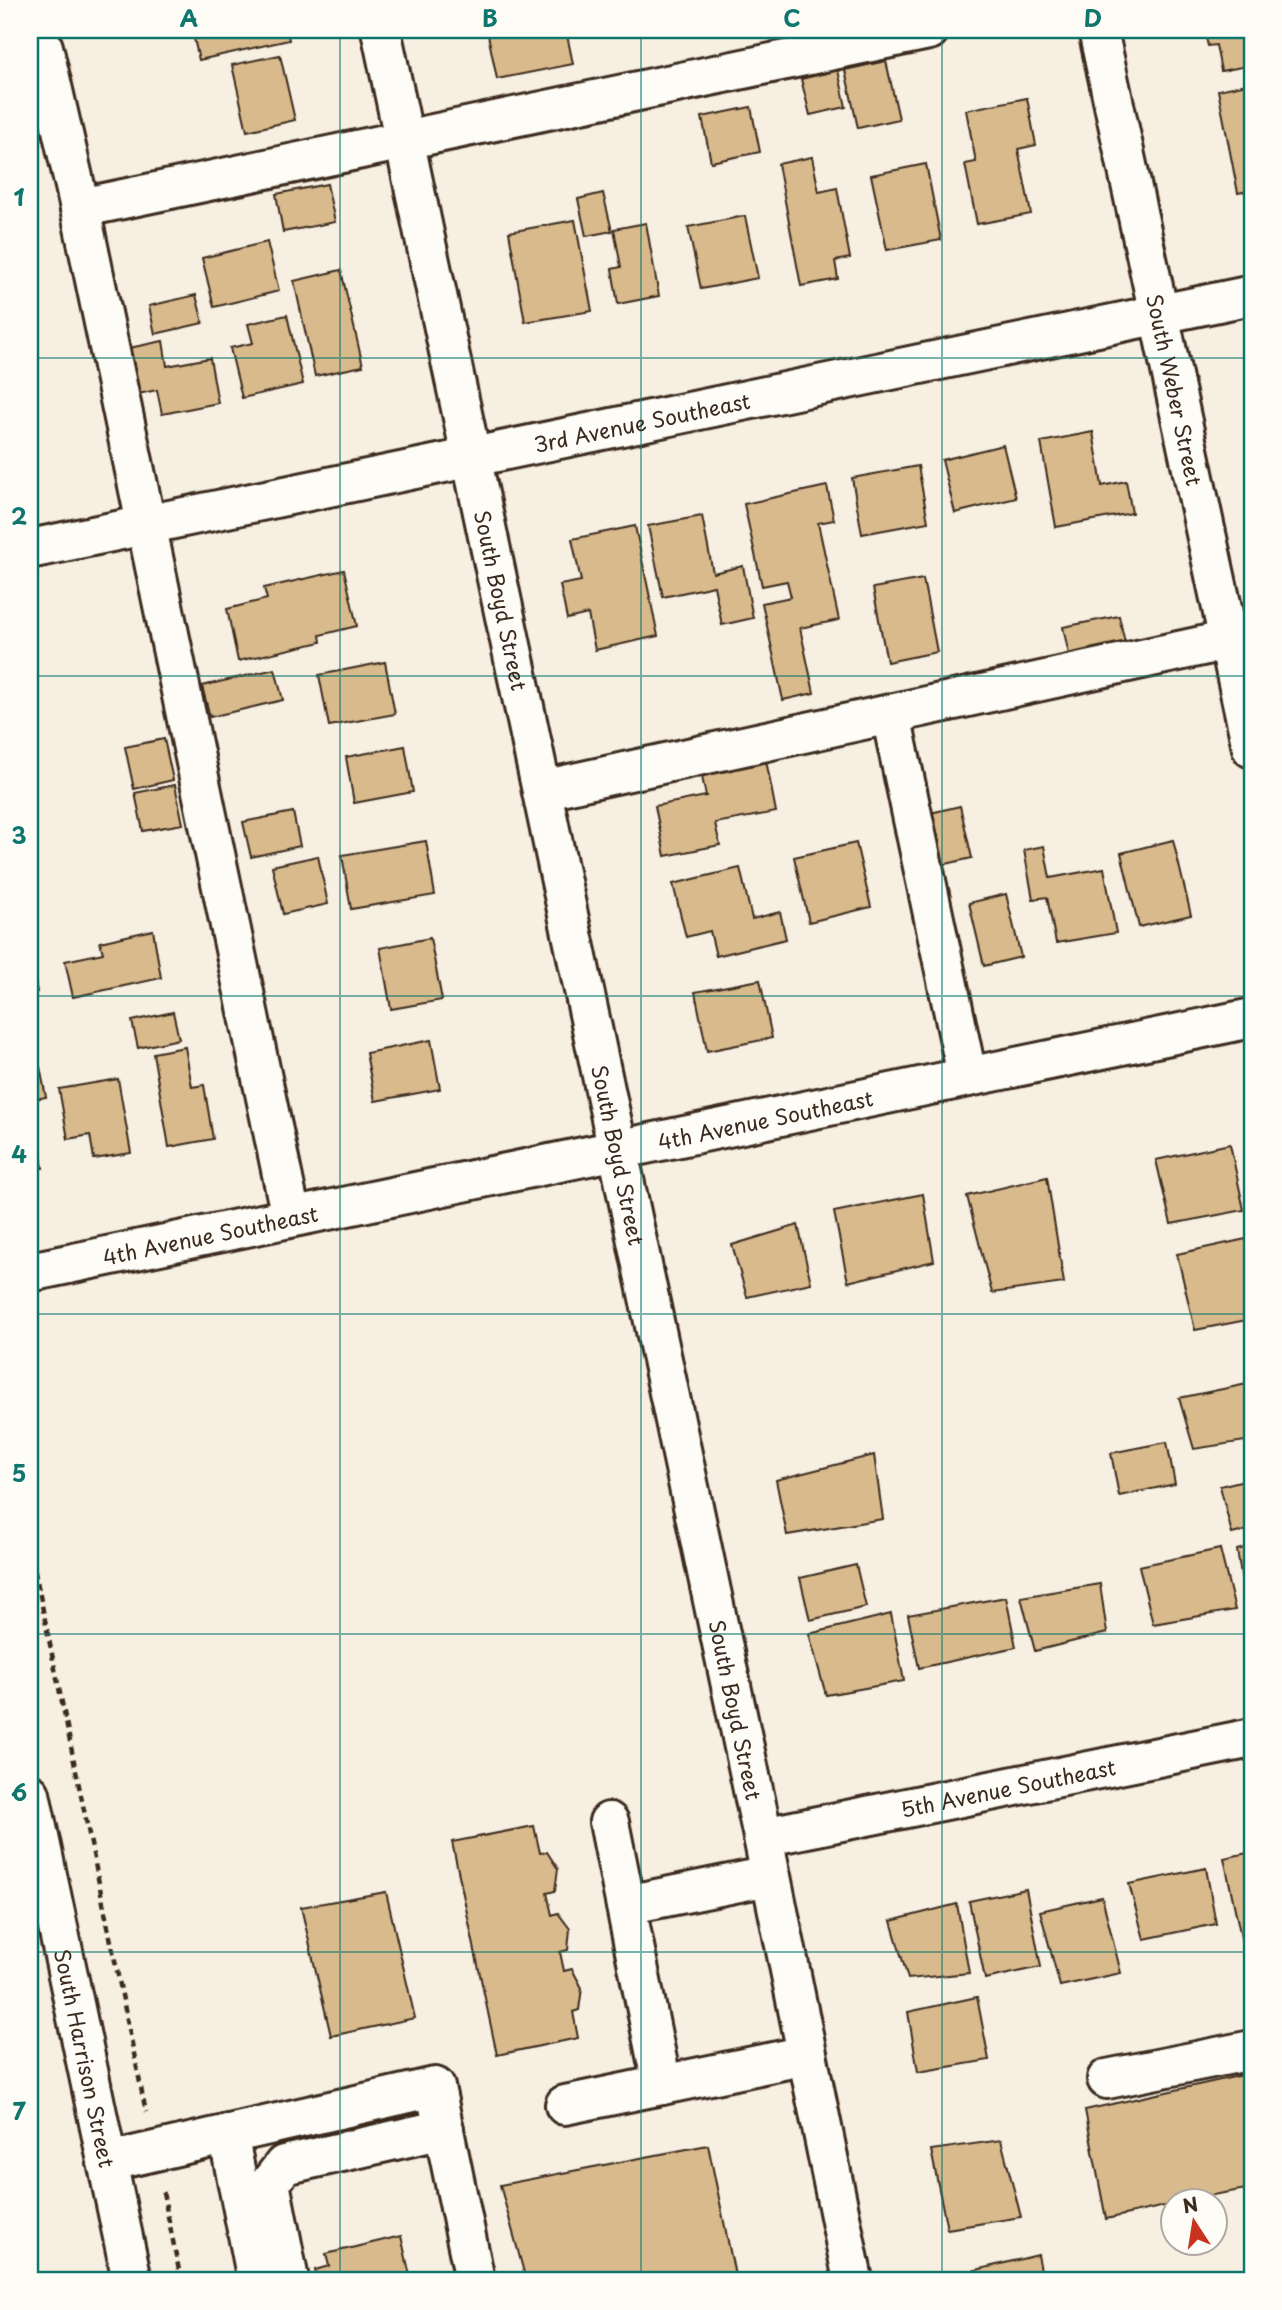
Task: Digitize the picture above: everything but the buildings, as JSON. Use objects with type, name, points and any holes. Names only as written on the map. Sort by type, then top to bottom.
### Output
[{"type":"street","name":"South Boyd Street","points":[[382,30],[763,1837],[853,2280]]},
{"type":"street","points":[[80,208],[929,30]]},
{"type":"street","name":"South Weber Street","points":[[1098,30],[1158,314],[1241,638],[1252,748]]},
{"type":"street","points":[[43,47],[80,208],[291,1217]]},
{"type":"street","name":"3rd Avenue Southeast","points":[[30,549],[1252,295]]},
{"type":"street","points":[[542,789],[1241,638]]},
{"type":"street","points":[[891,715],[967,1075]]},
{"type":"street","name":"4th Avenue Southeast","points":[[30,1272],[967,1075],[1252,1018]]},
{"type":"street","name":"5th Avenue Southeast","points":[[763,1837],[1252,1738]]},
{"type":"street","name":"South Harrison Street","points":[[30,1794],[132,2280]]},
{"type":"street","points":[[609,1822],[662,2085]]},
{"type":"street","points":[[626,1905],[769,1876]]},
{"type":"street","points":[[1107,2079],[1252,2050]]},
{"type":"street","points":[[565,2105],[807,2055]]},
{"type":"street","points":[[107,2162],[435,2087],[475,2280]]},
{"type":"street","points":[[289,2280],[270,2183],[284,2165],[444,2129]]},
{"type":"street","points":[[228,2134],[257,2280]]},
{"type":"path","points":[[30,1547],[181,2280]]}]
